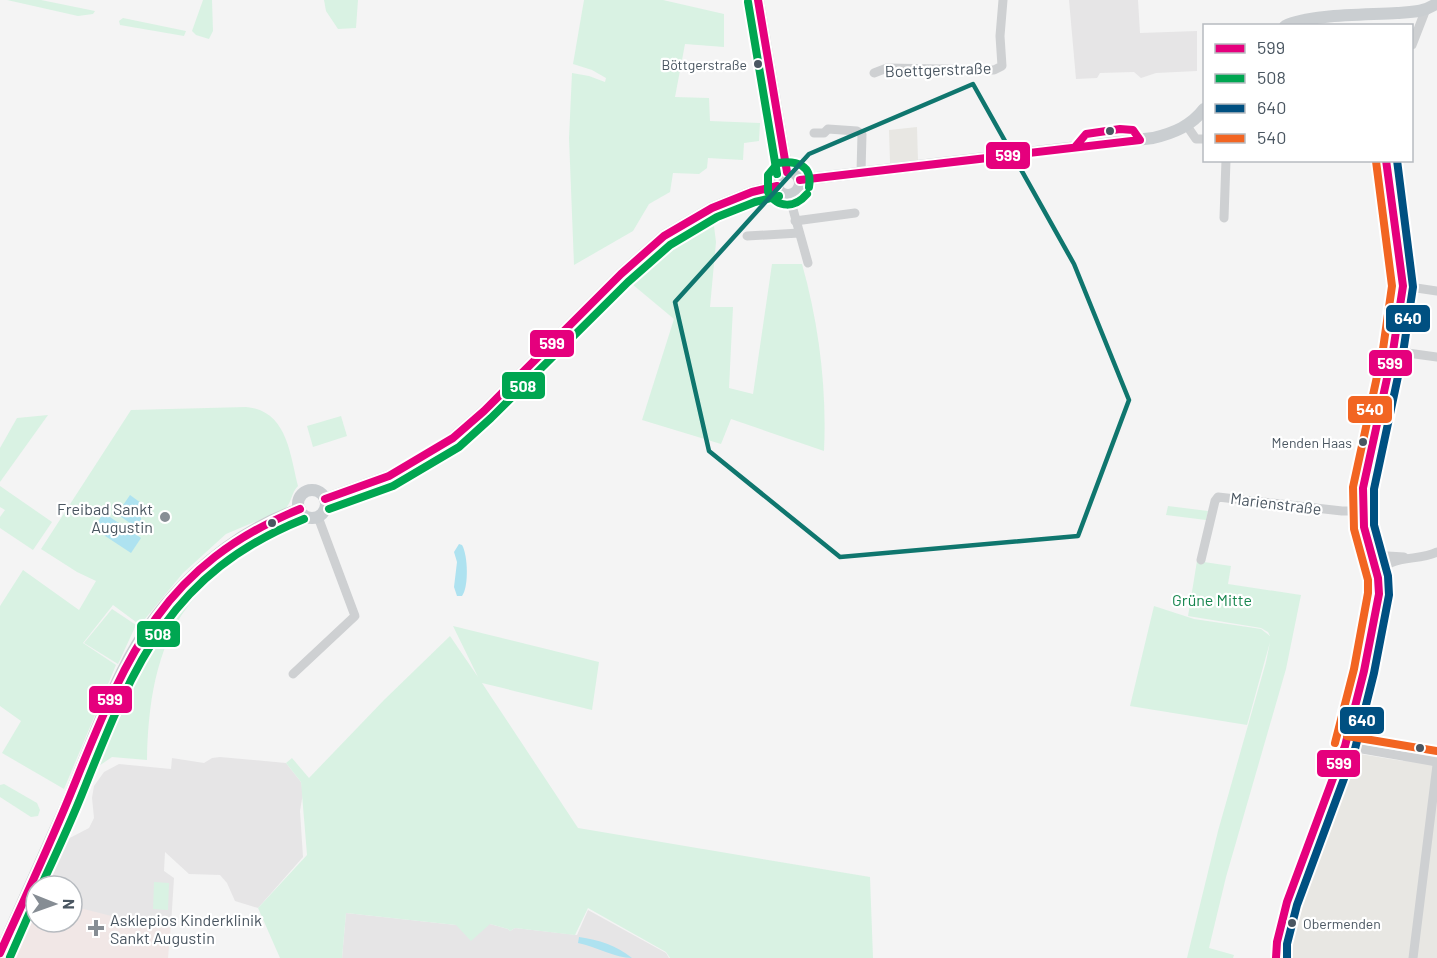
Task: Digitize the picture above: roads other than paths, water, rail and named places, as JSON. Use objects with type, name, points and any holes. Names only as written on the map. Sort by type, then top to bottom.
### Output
[{"type":"main road","points":[[758,0],[787,172]]},
{"type":"main road","points":[[1292,24],[1310,19],[1414,12],[1432,6]]},
{"type":"main road","points":[[800,180],[1149,139],[1176,132],[1187,126],[1203,110]]},
{"type":"main road","points":[[787,172],[796,174],[800,180],[798,190],[789,195],[783,193],[777,186],[780,176],[787,172]]},
{"type":"main road","points":[[326,499],[389,476],[453,438],[484,411],[621,274],[664,236],[712,208],[752,192],[777,186]]},
{"type":"main road","points":[[308,491],[318,491],[326,499],[324,512],[318,517],[305,516],[298,505],[301,496],[308,491]]},
{"type":"main road","points":[[0,953],[122,672],[138,642],[176,592],[204,566],[233,543],[271,521],[300,509]]},
{"type":"street","name":"Boettgerstraße","points":[[874,73],[887,68],[994,70],[1002,66],[1000,36],[1003,0]]},
{"type":"street","points":[[1413,43],[1432,6]]},
{"type":"street","points":[[1187,126],[1196,139],[1203,139]]},
{"type":"street","points":[[814,133],[824,133],[828,129],[857,131],[862,135],[861,172]]},
{"type":"street","points":[[1224,218],[1226,162]]},
{"type":"street","points":[[1378,578],[1366,541],[1363,488],[1393,351],[1403,286],[1386,162]]},
{"type":"street","points":[[789,195],[808,263]]},
{"type":"street","points":[[795,221],[855,213]]},
{"type":"street","points":[[747,236],[799,233]]},
{"type":"street","points":[[1403,286],[1437,291]]},
{"type":"street","points":[[1393,351],[1437,357]]},
{"type":"street","name":"Marienstraße","points":[[1201,560],[1215,501],[1218,497],[1342,511],[1363,511]]},
{"type":"street","points":[[293,674],[355,616],[318,517]]},
{"type":"street","points":[[1276,958],[1279,932],[1287,902],[1345,746],[1366,662],[1380,570],[1386,564],[1429,556],[1437,552]]},
{"type":"street","points":[[1371,555],[1415,558]]},
{"type":"street","points":[[1345,746],[1437,764],[1413,958]]},
{"type":"water","points":[[130,495],[141,503],[141,520],[145,523],[140,530],[117,514]]},
{"type":"water","points":[[104,513],[141,538],[131,553],[93,528]]},
{"type":"water","points":[[459,544],[464,550],[467,579],[462,596],[457,596],[454,587],[457,562],[454,552]]},
{"type":"water","points":[[579,937],[607,944],[632,958],[578,943]]},
{"type":"place","name":"Böttgerstraße","points":[[758,64]]},
{"type":"place","name":"Menden Haas","points":[[1363,442]]},
{"type":"place","name":"Freibad Sankt Augustin","points":[[165,517]]},
{"type":"place","name":"Obermenden","points":[[1292,923]]},
{"type":"place","name":"Asklepios Kinderklinik Sankt Augustin","points":[[96,928]]},
{"type":"park label","name":"Grüne Mitte","points":[[1212,599]]}]
